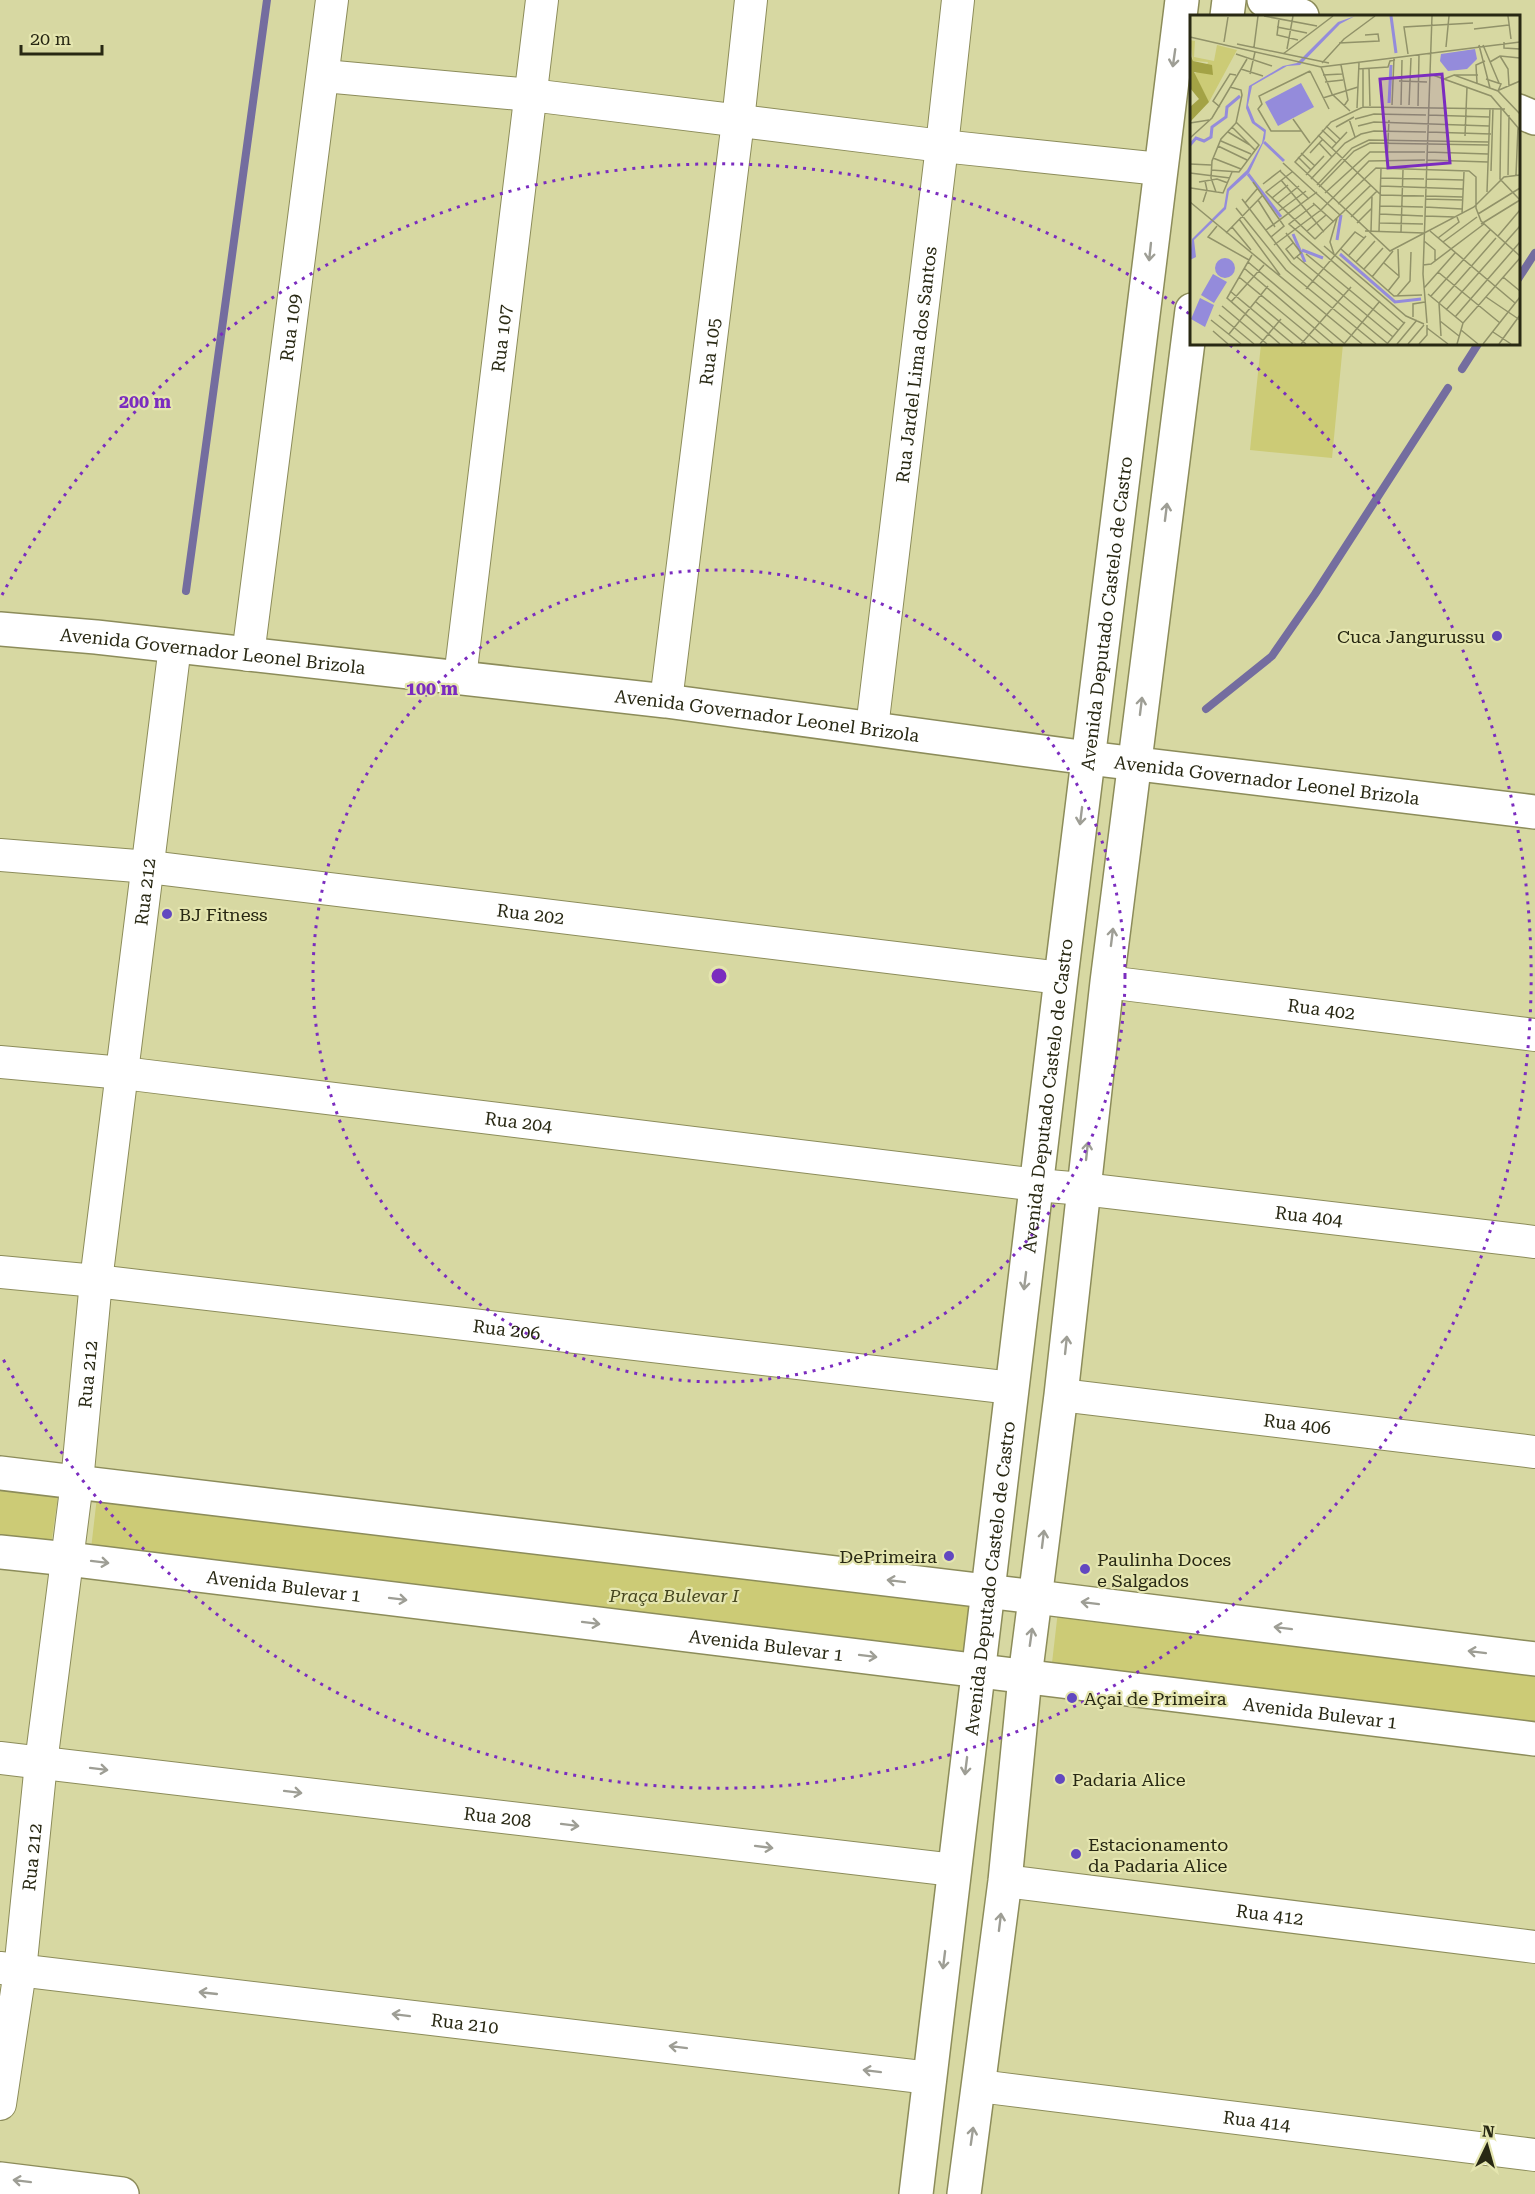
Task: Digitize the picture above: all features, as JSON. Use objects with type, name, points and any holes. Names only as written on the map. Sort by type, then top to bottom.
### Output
[{"type":"street","name":"Rua 109","points":[[249,655],[332,0]]},
{"type":"street","name":"Rua 107","points":[[460,678],[542,0]]},
{"type":"street","name":"Rua 105","points":[[666,701],[751,0]]},
{"type":"street","name":"Rua Jardel Lima dos Santos","points":[[872,728],[958,0]]},
{"type":"street","name":"Avenida Deputado Castelo de Castro","points":[[916,2194],[1061,978],[1182,0]]},
{"type":"street","points":[[1227,15],[1229,0]]},
{"type":"street","points":[[1264,0],[1300,15]]},
{"type":"street","points":[[324,76],[531,95],[942,146],[1160,169]]},
{"type":"street","points":[[1520,112],[1535,118]]},
{"type":"street","points":[[964,2194],[1005,1881],[1025,1677],[1061,1395],[1107,982],[1190,322],[1142,328]]},
{"type":"street","points":[[1134,392],[1181,397]]},
{"type":"street","name":"Avenida Governador Leonel Brizola","points":[[0,629],[176,646],[666,701],[1134,764],[1535,812]]},
{"type":"street","name":"Rua 212","points":[[0,2104],[10,1970],[41,1763],[68,1558],[96,1281],[176,646]]},
{"type":"street","name":"Rua 202","points":[[0,855],[149,867],[1061,978]]},
{"type":"street","name":"Rua 402","points":[[1107,982],[1535,1035]]},
{"type":"street","name":"Rua 204","points":[[0,1062],[123,1073],[1083,1189]]},
{"type":"street","name":"Rua 404","points":[[1083,1189],[1535,1242]]},
{"type":"street","name":"Rua 206","points":[[0,1272],[96,1281],[1012,1388]]},
{"type":"street","name":"Rua 406","points":[[1061,1395],[1535,1452]]},
{"type":"street","points":[[0,1473],[1535,1659]]},
{"type":"street","name":"Avenida Bulevar 1","points":[[0,1552],[68,1558],[1535,1739]]},
{"type":"street","points":[[0,1758],[41,1763]]},
{"type":"street","name":"Rua 208","points":[[41,1763],[954,1870]]},
{"type":"street","name":"Rua 412","points":[[1005,1881],[1535,1947]]},
{"type":"street","name":"Rua 210","points":[[10,1970],[930,2078]]},
{"type":"street","name":"Rua 414","points":[[979,2086],[1535,2155]]},
{"type":"street","points":[[0,2179],[122,2194]]},
{"type":"green space","points":[[1261,345],[1343,345],[1332,458],[1250,450]]},
{"type":"green space","points":[[0,1483],[59,1489],[51,1545],[0,1539]]},
{"type":"green space","name":"Praça Bulevar I","points":[[97,1497],[973,1604],[966,1656],[91,1549]]},
{"type":"green space","points":[[1058,1611],[1535,1668],[1535,1723],[1052,1663]]},
{"type":"waterway","points":[[186,591],[267,0]]},
{"type":"waterway","points":[[1520,276],[1535,253]]},
{"type":"waterway","points":[[1462,369],[1477,345]]},
{"type":"waterway","points":[[1206,709],[1272,656],[1315,594],[1448,388]]},
{"type":"place","name":"Cuca Jangurussu","points":[[1497,636]]},
{"type":"place","name":"BJ Fitness","points":[[167,914]]},
{"type":"place","name":"DePrimeira","points":[[949,1556]]},
{"type":"place","name":"Paulinha Doces e Salgados","points":[[1085,1569]]},
{"type":"place","name":"Açai de Primeira","points":[[1072,1698]]},
{"type":"place","name":"Padaria Alice","points":[[1060,1779]]},
{"type":"place","name":"Estacionamento da Padaria Alice","points":[[1076,1854]]}]
